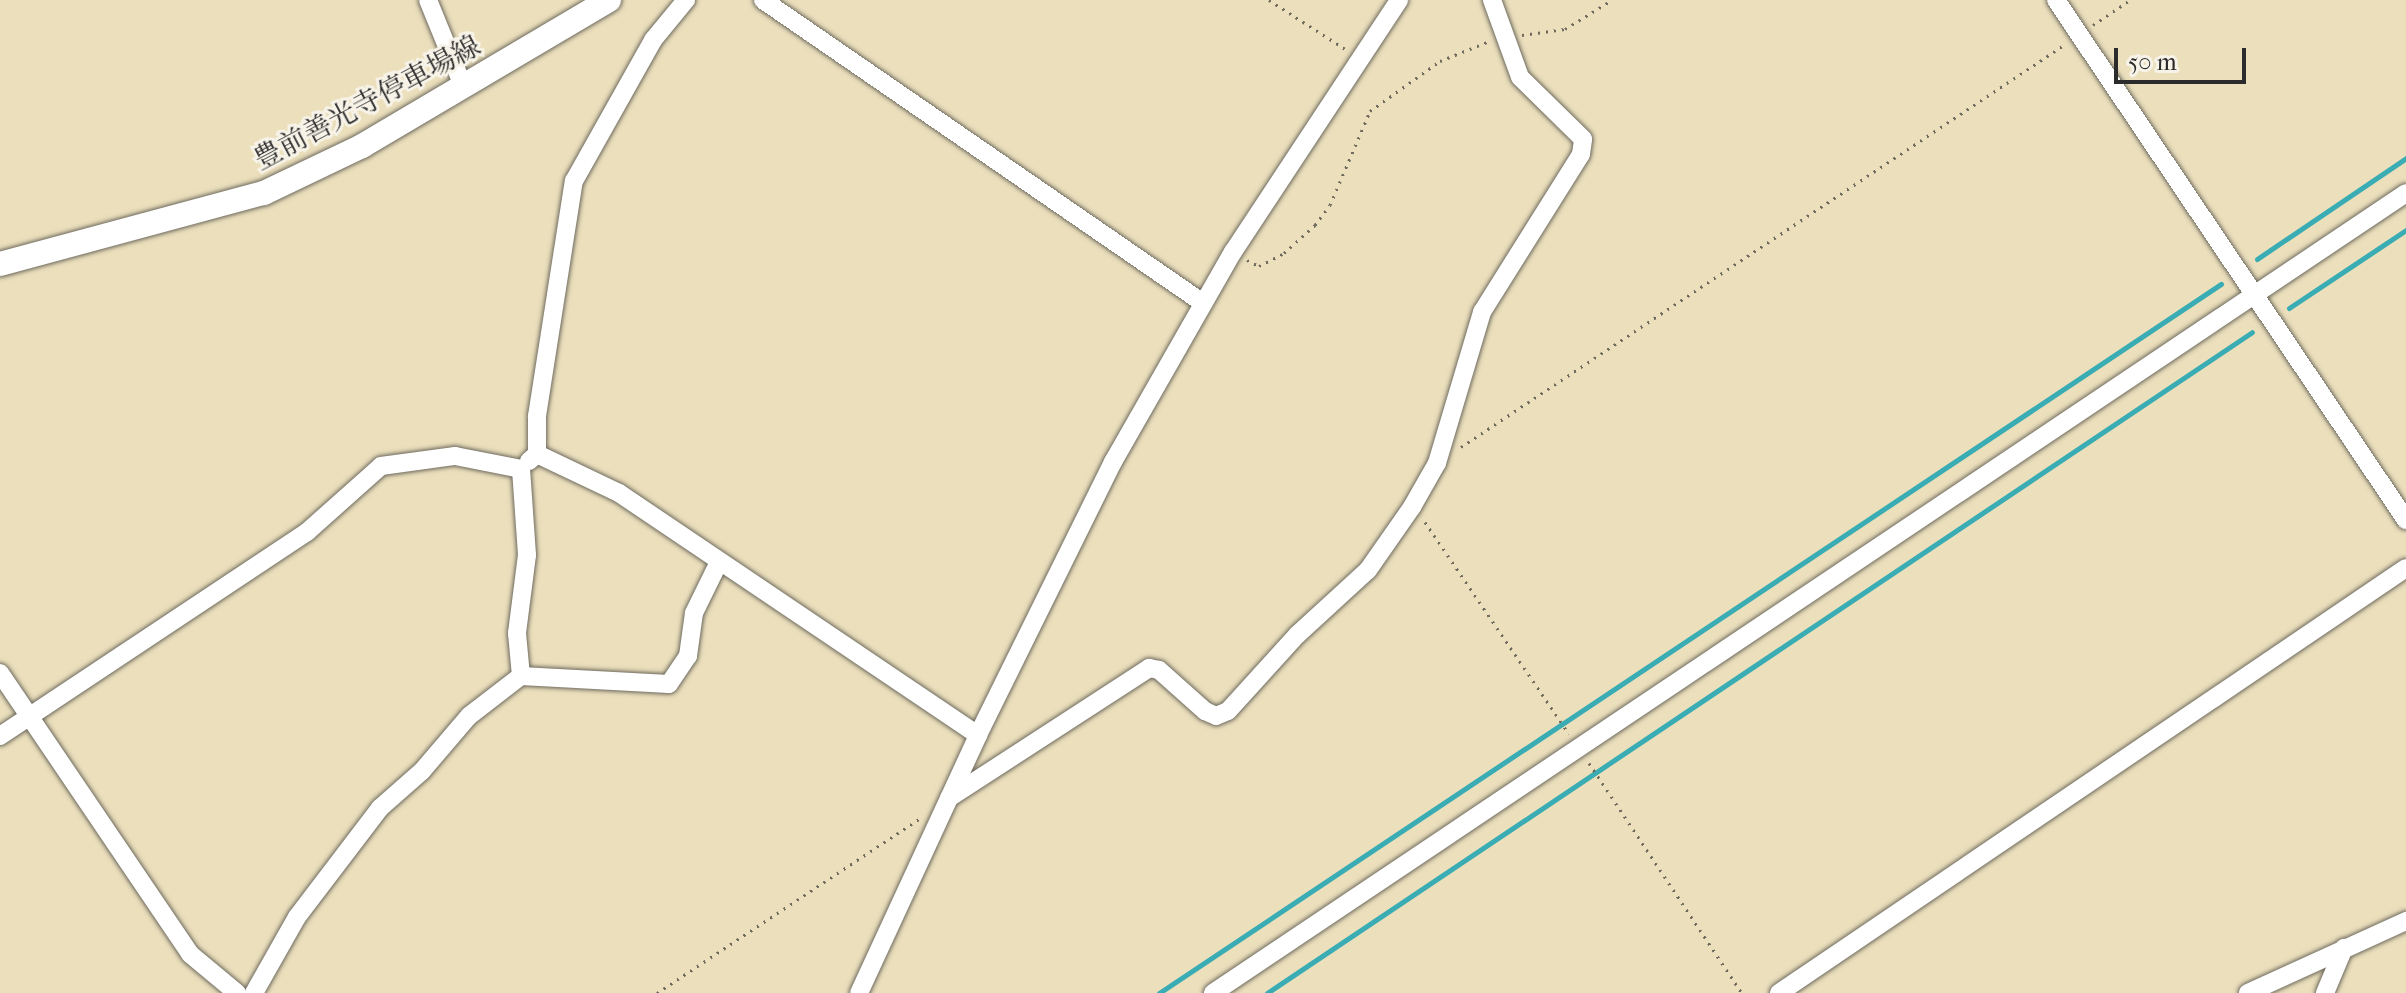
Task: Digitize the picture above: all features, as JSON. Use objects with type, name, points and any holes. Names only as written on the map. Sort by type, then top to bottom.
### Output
[{"type":"main road","name":"豊前善光寺停車場線","points":[[0,264],[264,193],[362,146],[609,0]]},
{"type":"street","points":[[428,0],[464,88]]},
{"type":"street","points":[[521,469],[537,454],[537,416],[574,181],[653,40],[686,0]]},
{"type":"street","points":[[763,0],[1203,303]]},
{"type":"street","points":[[859,993],[978,735],[1113,462],[1233,252],[1399,0]]},
{"type":"street","points":[[949,798],[1149,668],[1159,670],[1205,711],[1216,716],[1228,711],[1297,635],[1368,570],[1412,507],[1437,463],[1482,312],[1581,154],[1583,139],[1520,77],[1492,0]]},
{"type":"street","points":[[2056,0],[2406,520]]},
{"type":"street","points":[[1213,993],[2406,193]]},
{"type":"street","points":[[537,454],[619,493],[978,735]]},
{"type":"street","points":[[0,736],[307,532],[381,466],[455,456],[521,469]]},
{"type":"street","points":[[521,469],[527,555],[517,633],[521,676]]},
{"type":"street","points":[[254,993],[297,917],[380,808],[422,771],[469,716],[521,676],[669,684],[688,656],[694,613],[719,562]]},
{"type":"street","points":[[1779,993],[2406,568]]},
{"type":"street","points":[[0,673],[190,954],[237,993]]},
{"type":"street","points":[[2248,993],[2406,921]]},
{"type":"street","points":[[2325,993],[2344,948]]},
{"type":"path","points":[[1269,0],[1360,59]]},
{"type":"path","points":[[1233,252],[1259,266],[1284,253],[1330,205],[1370,111],[1440,61],[1505,37],[1565,29],[1612,0]]},
{"type":"path","points":[[1437,463],[2130,0]]},
{"type":"path","points":[[1412,507],[1566,730]]},
{"type":"path","points":[[1590,764],[1742,993]]},
{"type":"path","points":[[657,993],[949,798]]},
{"type":"waterway","points":[[2257,259],[2406,158]]},
{"type":"waterway","points":[[2289,308],[2406,230]]},
{"type":"waterway","points":[[1159,993],[2221,284]]},
{"type":"waterway","points":[[1267,993],[2252,332]]}]
